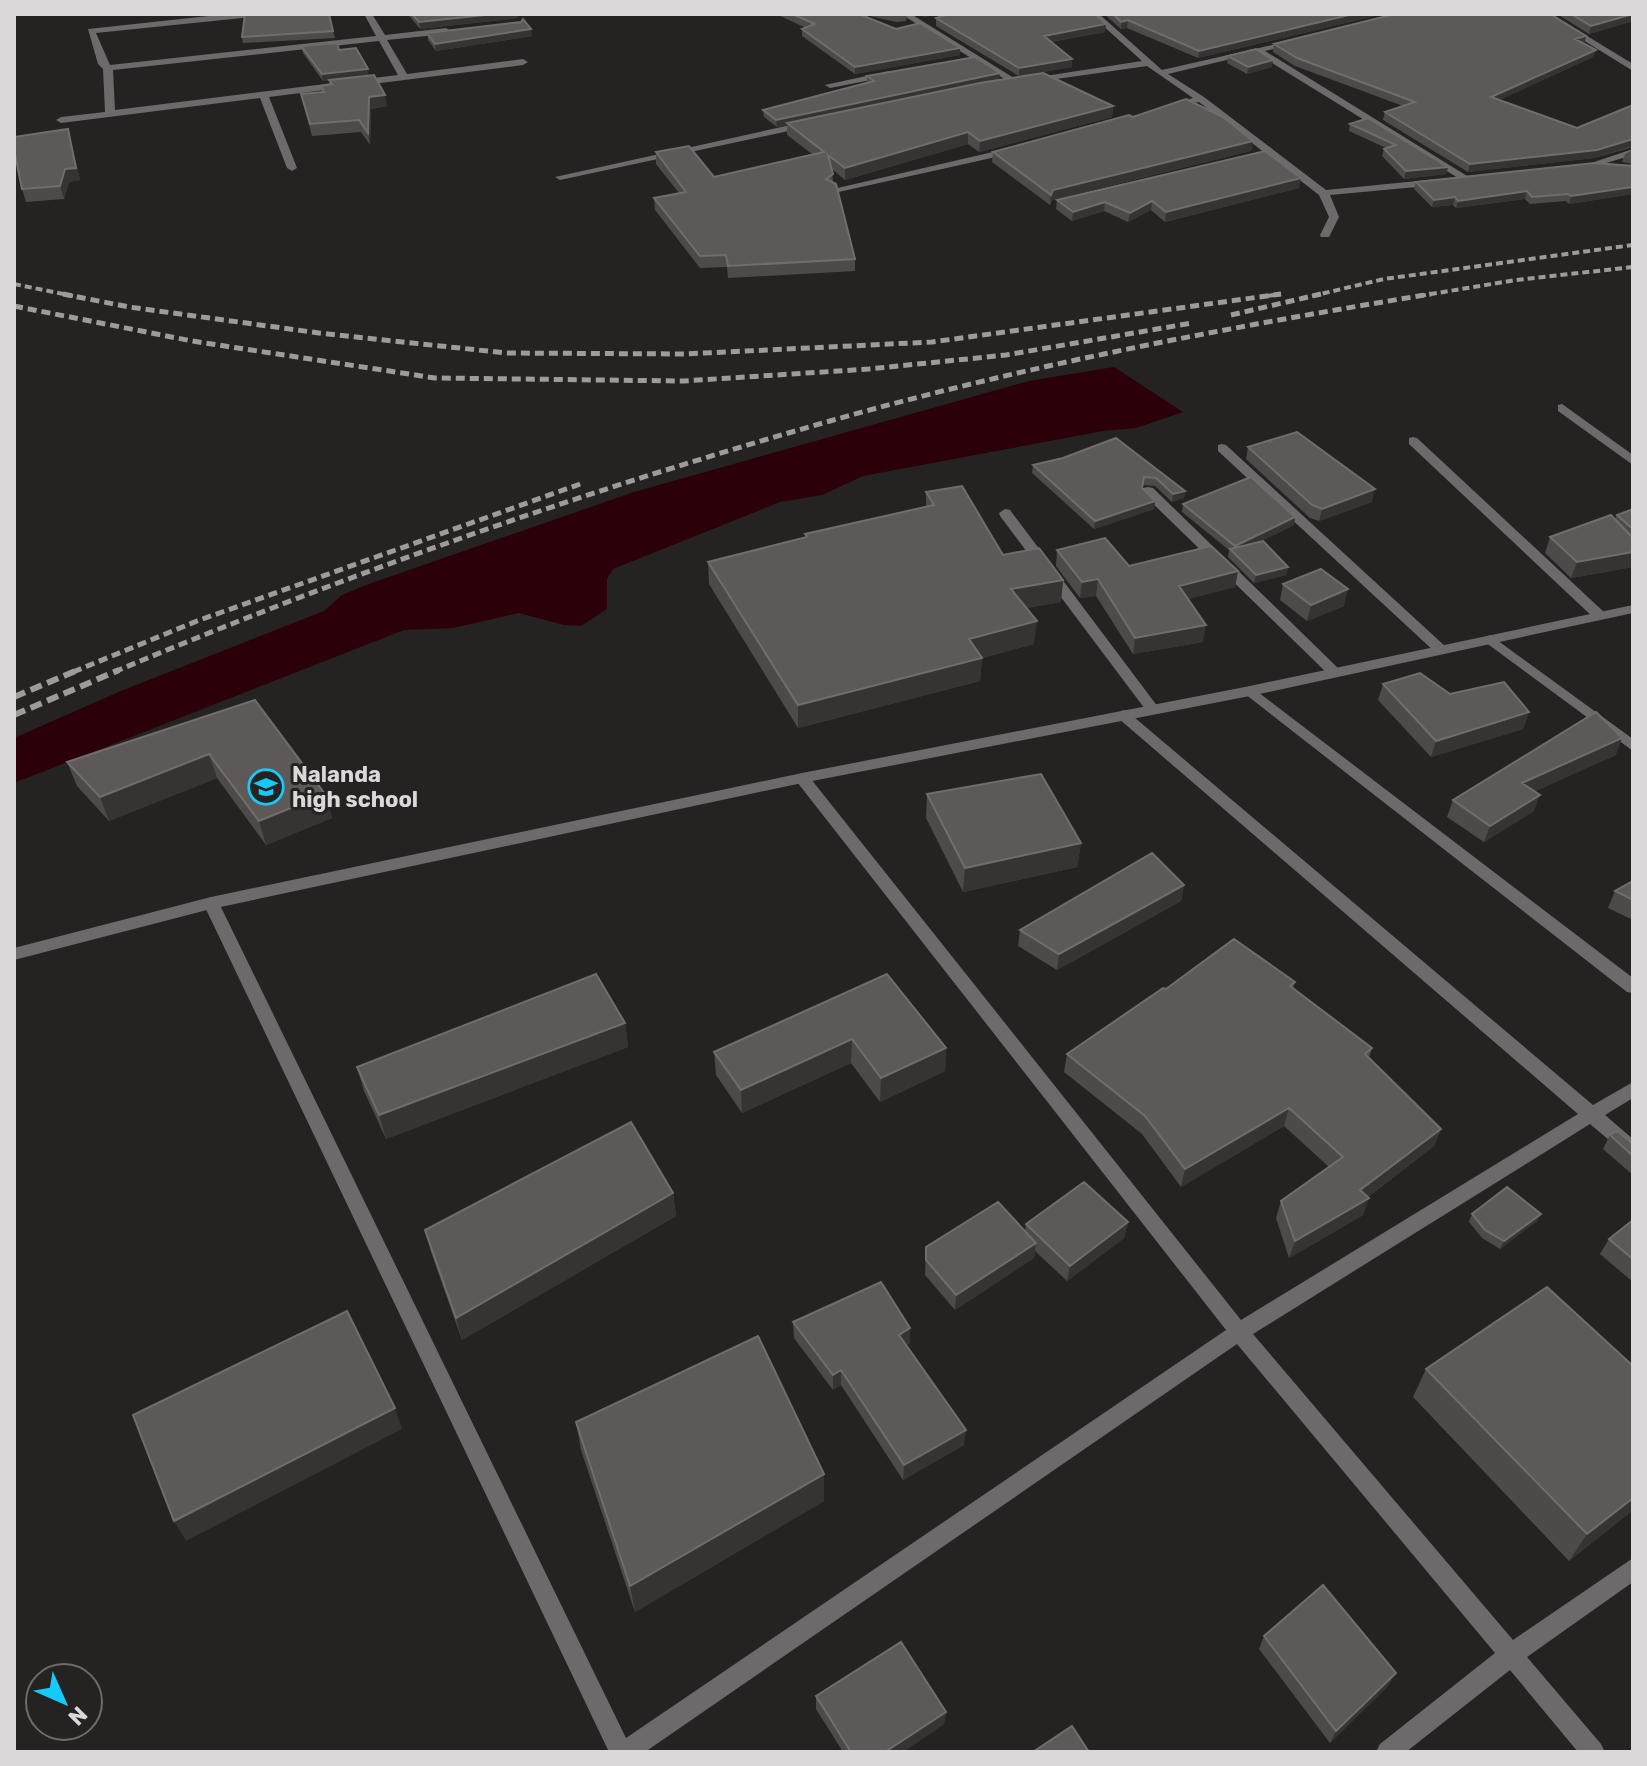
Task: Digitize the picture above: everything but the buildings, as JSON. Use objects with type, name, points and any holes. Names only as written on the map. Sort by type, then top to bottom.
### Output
[{"type":"street","points":[[252,14],[91,31],[103,64],[108,68],[457,30]]},
{"type":"street","points":[[368,14],[404,77]]},
{"type":"street","points":[[905,14],[1017,83]]},
{"type":"street","points":[[1094,14],[1160,73],[1201,99],[1324,193],[1334,217],[1325,235]]},
{"type":"street","points":[[1549,16],[1571,14]]},
{"type":"street","points":[[1549,16],[1631,65]]},
{"type":"street","points":[[906,31],[936,21]]},
{"type":"street","points":[[1160,73],[1301,40]]},
{"type":"street","points":[[1257,50],[1467,179]]},
{"type":"street","points":[[963,61],[977,58]]},
{"type":"street","points":[[61,120],[523,62]]},
{"type":"street","points":[[1004,85],[1149,63]]},
{"type":"street","points":[[108,68],[110,114]]},
{"type":"street","points":[[830,85],[907,71]]},
{"type":"street","points":[[264,95],[292,168]]},
{"type":"street","points":[[1158,111],[1201,99]]},
{"type":"street","points":[[560,177],[824,121]]},
{"type":"street","points":[[834,190],[1028,146]]},
{"type":"street","points":[[1257,156],[1273,152]]},
{"type":"street","points":[[1576,168],[1633,152]]},
{"type":"street","points":[[1593,164],[1620,167]]},
{"type":"street","points":[[1324,193],[1483,177]]},
{"type":"street","points":[[1562,408],[1633,461]]},
{"type":"street","points":[[1413,441],[1600,616]]},
{"type":"street","points":[[1222,448],[1441,650]]},
{"type":"street","points":[[1148,491],[1335,673]]},
{"type":"street","points":[[1005,513],[1153,710]]},
{"type":"street","points":[[14,954],[211,903],[802,778],[1250,691],[1633,609]]},
{"type":"street","points":[[1490,639],[1633,746]]},
{"type":"street","points":[[1250,691],[1633,987]]},
{"type":"street","points":[[1123,715],[1633,1150]]},
{"type":"street","points":[[802,778],[1239,1332],[1593,1752]]},
{"type":"street","points":[[211,903],[623,1752],[1239,1332],[1633,1089]]},
{"type":"street","points":[[1388,1752],[1511,1655],[1633,1569]]},
{"type":"shaded area","points":[[1114,367],[1183,412],[1136,428],[1103,431],[863,476],[822,495],[780,502],[613,569],[607,579],[607,609],[581,626],[564,625],[519,613],[453,628],[404,630],[14,783],[14,738],[121,691],[324,611],[342,595],[366,585],[634,492],[1029,381]]},
{"type":"railway","points":[[1312,296],[1384,279],[1633,245]]},
{"type":"railway","points":[[1428,294],[1516,280],[1633,267]]},
{"type":"railway","points":[[14,284],[68,295]]},
{"type":"railway","points":[[63,294],[68,295]]},
{"type":"railway","points":[[68,295],[129,307],[319,333],[506,353],[684,354],[932,342],[1281,294],[1267,296]]},
{"type":"railway","points":[[1231,315],[1321,294]]},
{"type":"railway","points":[[114,672],[290,601],[468,536],[648,476],[830,421],[1053,365],[1428,294]]},
{"type":"railway","points":[[1419,296],[1428,294]]},
{"type":"railway","points":[[68,295],[73,296]]},
{"type":"railway","points":[[14,306],[192,341],[435,378],[684,381],[869,369],[1006,355],[1192,323]]},
{"type":"railway","points":[[73,672],[197,621],[583,483]]},
{"type":"railway","points":[[14,697],[78,670]]},
{"type":"railway","points":[[14,715],[119,670]]},
{"type":"place","name":"Nalanda high school","points":[[266,787]]}]
